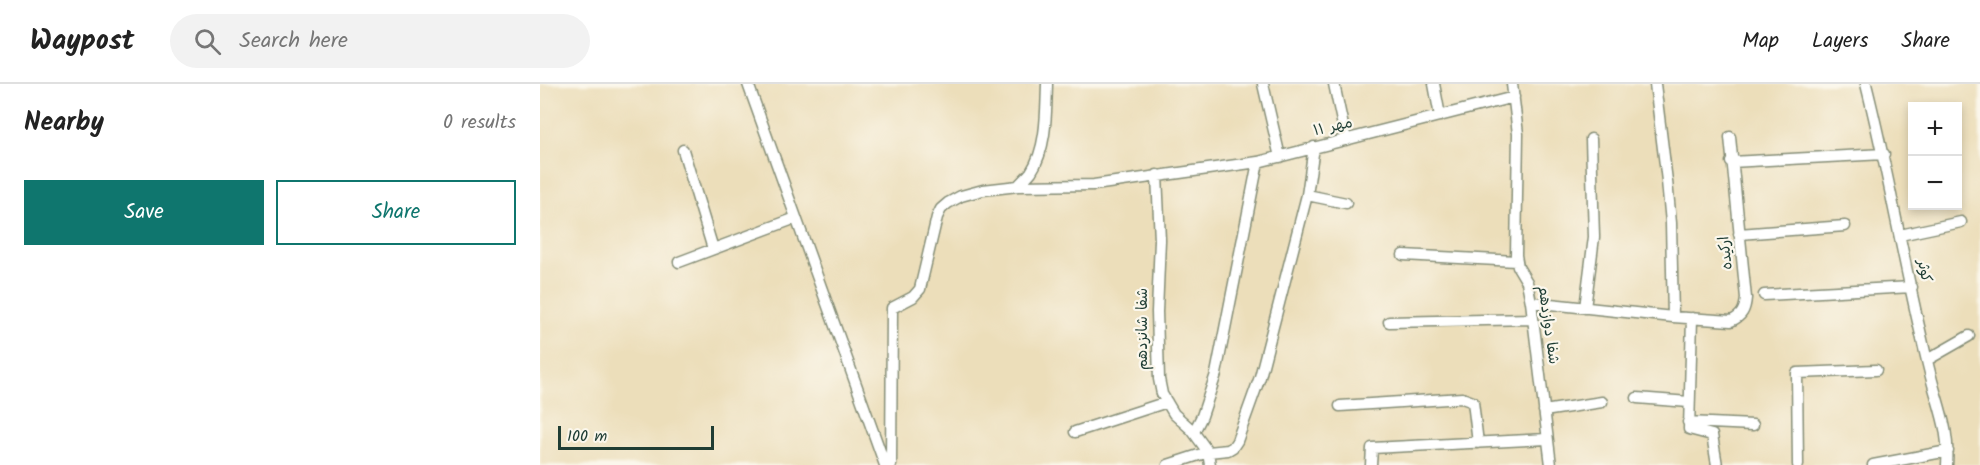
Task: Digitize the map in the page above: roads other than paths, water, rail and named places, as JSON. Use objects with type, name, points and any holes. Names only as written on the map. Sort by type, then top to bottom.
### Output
[{"type":"street","points":[[748,84],[885,465]]},
{"type":"street","points":[[1018,186],[1031,172],[1038,157],[1045,117],[1047,84]]},
{"type":"street","points":[[1263,84],[1280,157]]},
{"type":"street","points":[[1334,84],[1346,140]]},
{"type":"street","points":[[1434,84],[1440,116]]},
{"type":"street","name":"شفا دوازدهم","points":[[1512,84],[1518,146],[1516,261],[1527,282],[1531,302],[1551,465]]},
{"type":"street","points":[[1655,84],[1668,192],[1673,316]]},
{"type":"street","name":"کوثر","points":[[1866,84],[1884,154],[1927,360],[1946,428],[1947,465]]},
{"type":"street","name":"مهر ۱۱","points":[[891,465],[892,308],[913,297],[920,288],[937,217],[941,209],[961,196],[983,190],[1018,186],[1094,185],[1258,162],[1514,98]]},
{"type":"street","name":"ارکیده","points":[[1692,318],[1731,321],[1739,317],[1745,309],[1746,298],[1730,137]]},
{"type":"street","points":[[1585,308],[1594,237],[1591,139]]},
{"type":"street","points":[[1168,465],[1208,452],[1228,450],[1233,447],[1239,435],[1260,377],[1306,195],[1314,147]]},
{"type":"street","points":[[682,150],[713,249]]},
{"type":"street","points":[[1731,162],[1884,154]]},
{"type":"street","points":[[1194,432],[1202,416],[1216,374],[1258,162]]},
{"type":"street","name":"شفا شانزدهم","points":[[1157,175],[1160,240],[1157,312],[1159,379],[1162,394],[1174,414],[1194,432],[1208,452],[1210,465]]},
{"type":"street","points":[[1306,195],[1346,203]]},
{"type":"street","points":[[678,262],[796,218]]},
{"type":"street","points":[[1900,235],[1961,222]]},
{"type":"street","points":[[1739,234],[1845,226]]},
{"type":"street","points":[[1403,255],[1516,261]]},
{"type":"street","points":[[1764,295],[1912,287]]},
{"type":"street","points":[[1531,302],[1692,318],[1689,429],[1712,435],[1717,465]]},
{"type":"street","points":[[1389,322],[1533,319]]},
{"type":"street","points":[[1927,360],[1969,336]]},
{"type":"street","points":[[1798,465],[1797,373],[1876,370]]},
{"type":"street","points":[[1340,406],[1462,398],[1473,402],[1478,443]]},
{"type":"street","points":[[1637,398],[1689,402]]},
{"type":"street","points":[[1076,432],[1167,402]]},
{"type":"street","points":[[1544,411],[1602,402]]},
{"type":"street","points":[[1688,422],[1753,425]]},
{"type":"street","points":[[1371,465],[1372,448],[1547,439]]},
{"type":"street","points":[[1873,465],[1948,451]]}]
